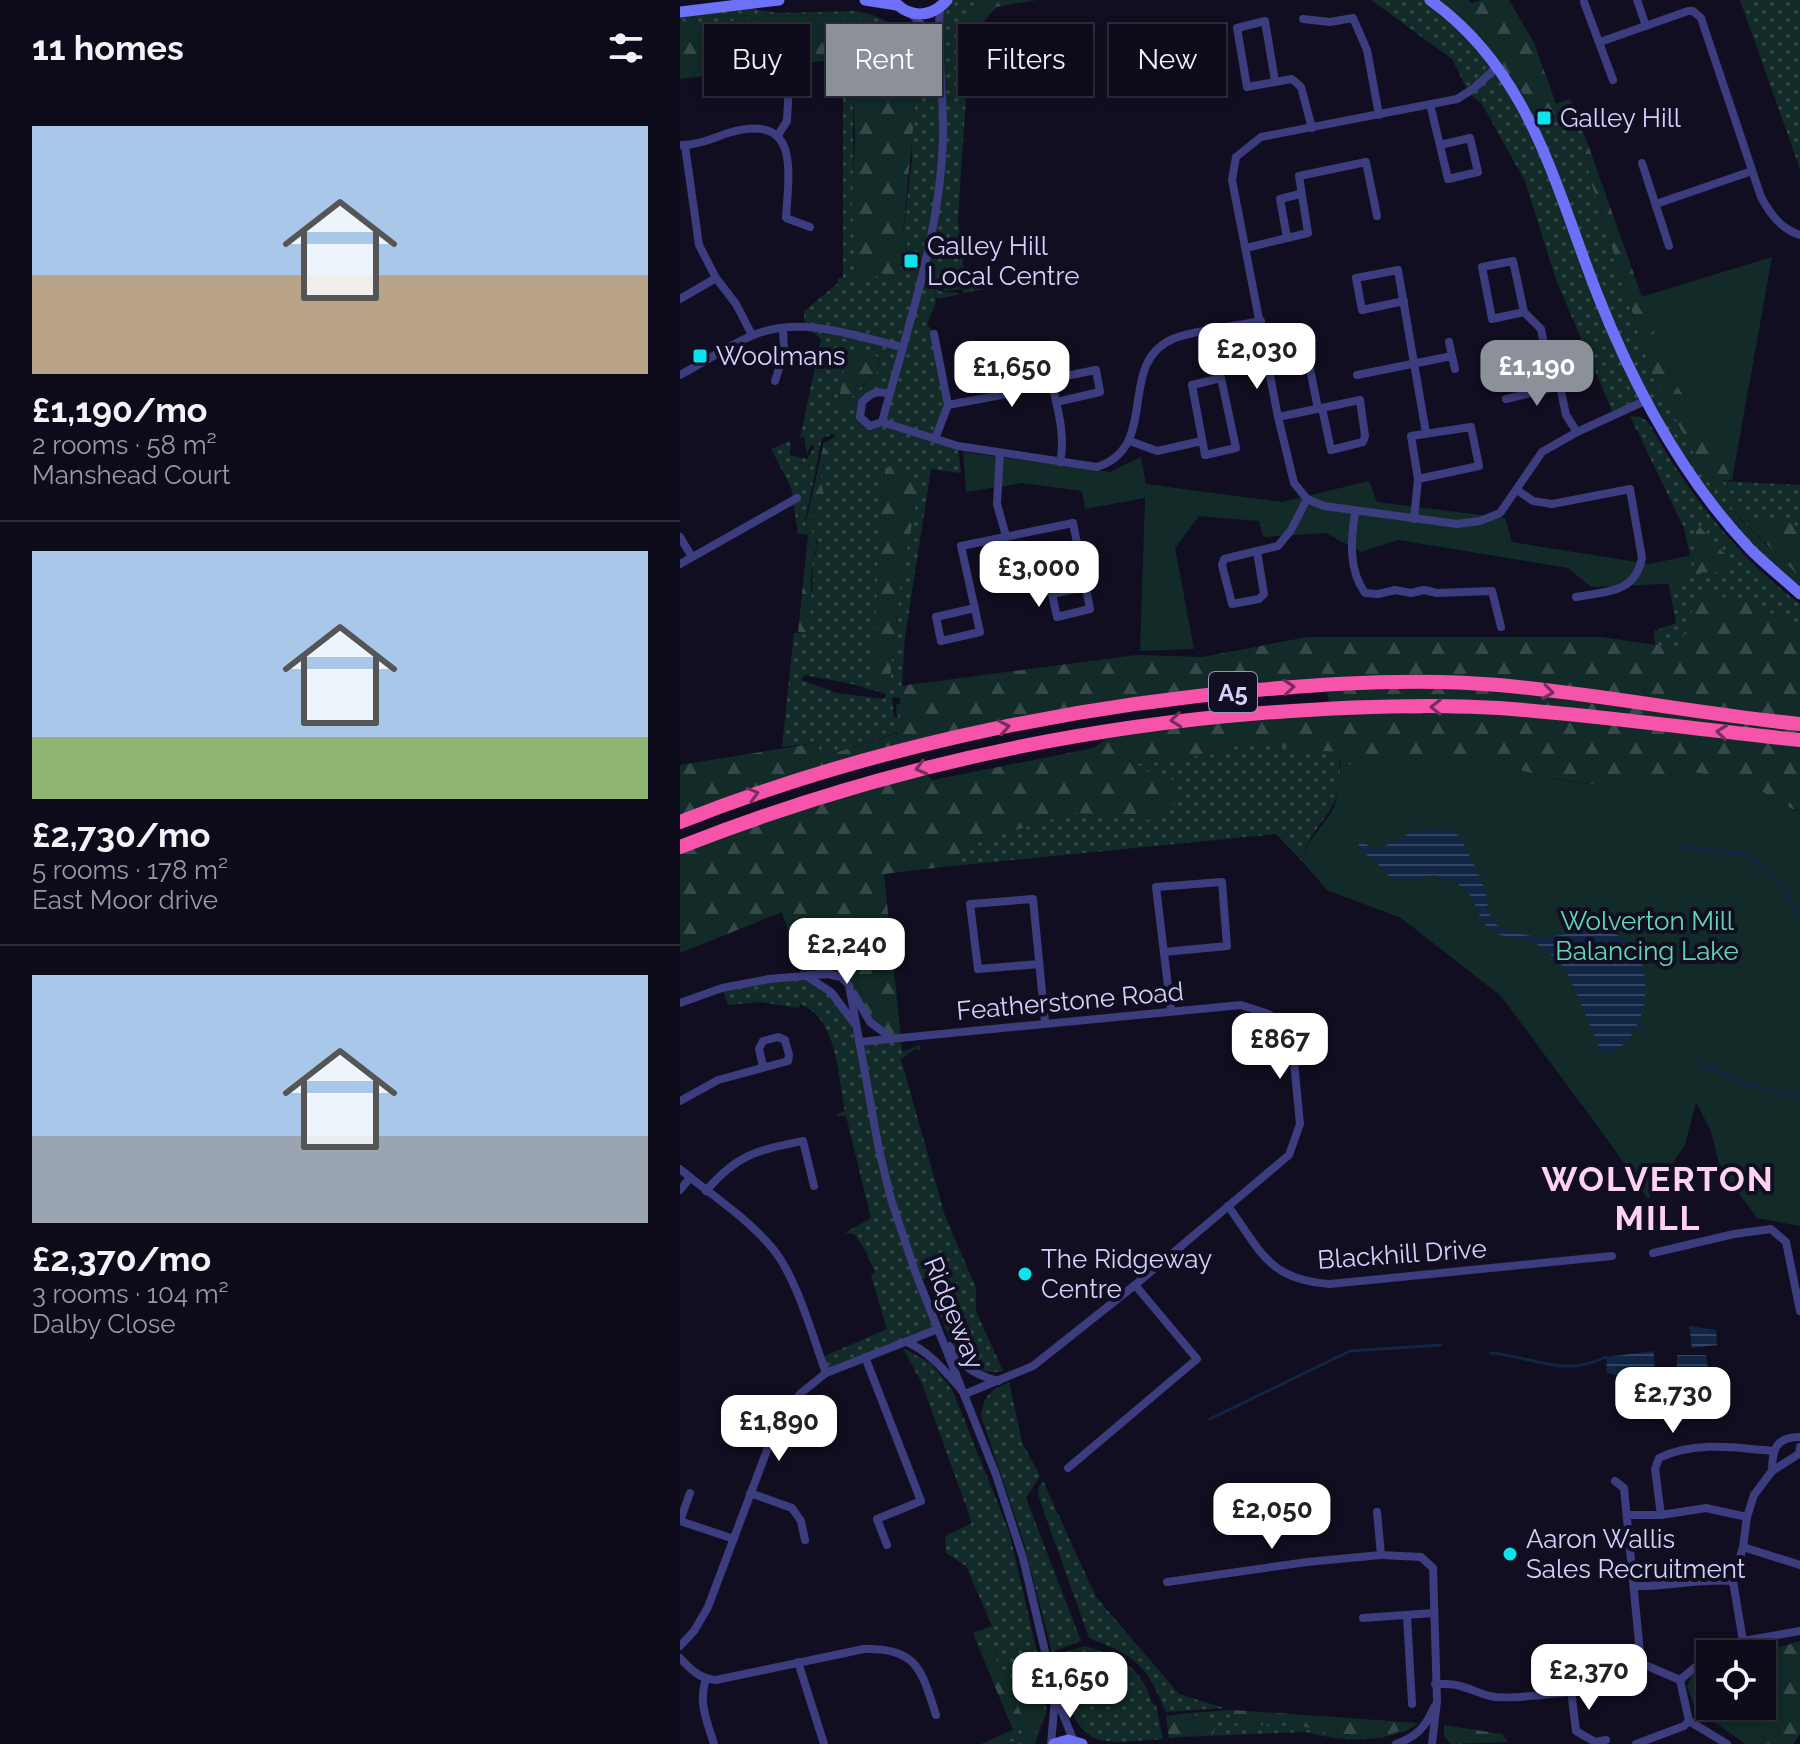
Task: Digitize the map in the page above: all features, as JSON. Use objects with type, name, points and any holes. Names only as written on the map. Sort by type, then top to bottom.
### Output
[{"type":"highway","name":"A5","points":[[680,822],[741,798],[965,735],[1167,698],[1315,685],[1499,685],[1800,724]]},
{"type":"highway","name":"A5","points":[[680,847],[764,815],[970,755],[1051,738],[1171,720],[1320,709],[1498,708],[1800,740]]},
{"type":"street","points":[[680,12],[779,0]]},
{"type":"street","points":[[865,0],[895,2],[921,24]]},
{"type":"street","points":[[1430,0],[1462,27],[1497,67],[1534,127],[1598,296],[1664,432],[1717,511],[1752,551],[1800,594]]},
{"type":"street","points":[[1637,0],[1646,26]]},
{"type":"street","points":[[1584,2],[1613,80]]},
{"type":"street","points":[[910,13],[928,13],[943,4]]},
{"type":"street","points":[[940,24],[943,4]]},
{"type":"street","points":[[1600,42],[1688,11],[1701,18],[1761,197],[1776,221],[1800,235]]},
{"type":"street","points":[[1303,19],[1330,22],[1353,18],[1367,50],[1379,115]]},
{"type":"street","points":[[1275,81],[1265,21],[1237,28],[1247,87],[1292,79],[1301,87],[1312,128]]},
{"type":"street","points":[[1497,67],[1457,99],[1261,137],[1236,157],[1232,180],[1278,417],[1294,483],[1307,499],[1324,506],[1457,524],[1480,521],[1500,513],[1542,452],[1647,400]]},
{"type":"street","points":[[778,135],[787,121],[788,96]]},
{"type":"street","points":[[882,422],[919,285],[936,205],[943,136],[940,96]]},
{"type":"street","points":[[1430,104],[1448,179],[1478,172],[1470,138],[1440,145]]},
{"type":"street","points":[[752,335],[699,245],[683,146],[736,131],[763,128],[778,135],[787,148],[781,217],[810,227]]},
{"type":"street","points":[[1246,248],[1308,233],[1299,176],[1366,162],[1377,216]]},
{"type":"street","points":[[1642,163],[1669,246]]},
{"type":"street","points":[[1656,204],[1752,171]]},
{"type":"street","points":[[1287,238],[1280,199],[1300,194]]},
{"type":"street","points":[[1524,312],[1492,319],[1482,267],[1513,261],[1524,312],[1541,329],[1548,365],[1558,376],[1566,415],[1577,432]]},
{"type":"street","points":[[1404,301],[1362,310],[1356,278],[1398,270],[1404,301],[1426,433]]},
{"type":"street","points":[[680,299],[716,278]]},
{"type":"street","points":[[889,394],[880,391],[870,394],[862,402],[860,417],[870,426],[882,422],[935,439],[1000,453],[1097,467],[1111,463],[1123,453],[1130,441],[1146,363],[1156,350],[1175,338],[1261,321]]},
{"type":"street","points":[[680,375],[752,335],[783,328],[817,327],[902,347]]},
{"type":"street","points":[[775,381],[784,353],[783,328]]},
{"type":"street","points":[[1278,417],[1320,409],[1360,400],[1365,436],[1363,442],[1331,450],[1320,409],[1303,333]]},
{"type":"street","points":[[934,334],[948,405],[935,439]]},
{"type":"street","points":[[1449,342],[1455,369]]},
{"type":"street","points":[[1357,375],[1452,356]]},
{"type":"street","points":[[948,405],[1018,392],[1012,365]]},
{"type":"street","points":[[1056,402],[1100,392],[1096,370],[1051,379],[1056,402],[1063,432],[1060,462]]},
{"type":"street","points":[[1221,378],[1236,448],[1205,455],[1202,441],[1192,385],[1221,378]]},
{"type":"street","points":[[1506,399],[1560,386]]},
{"type":"street","points":[[1414,519],[1418,479],[1411,436],[1471,427],[1479,466],[1418,479]]},
{"type":"street","points":[[1130,441],[1157,451],[1202,441]]},
{"type":"street","points":[[1000,453],[997,504],[1006,536]]},
{"type":"street","points":[[1517,490],[1533,501],[1552,504],[1630,489],[1642,558],[1640,568],[1624,587],[1576,597]]},
{"type":"street","points":[[680,564],[797,498]]},
{"type":"street","points":[[1257,551],[1264,594],[1259,599],[1232,604],[1222,565],[1224,559],[1282,542],[1307,499]]},
{"type":"street","points":[[1355,512],[1351,556],[1357,582],[1365,593],[1395,590],[1411,593],[1424,590],[1437,593],[1492,591],[1501,627]]},
{"type":"street","points":[[975,608],[936,617],[941,641],[980,632],[975,608],[961,546],[1073,523],[1090,609],[1057,617],[1052,594],[1085,587]]},
{"type":"street","points":[[680,537],[692,557]]},
{"type":"street","points":[[1164,952],[1227,946],[1222,882],[1156,887],[1171,1011]]},
{"type":"street","points":[[1039,964],[978,969],[970,904],[1033,899],[1045,1022]]},
{"type":"street","points":[[680,1003],[722,988],[769,979],[835,975],[841,977],[851,989],[870,1022],[892,1038]]},
{"type":"street","points":[[808,977],[831,992],[856,1027]]},
{"type":"street","name":"Ridgeway","points":[[851,989],[879,1150],[916,1274],[965,1394],[1023,1558],[1055,1694],[1077,1743]]},
{"type":"street","name":"Featherstone Road","points":[[859,1042],[1241,1005],[1269,1014],[1292,1041],[1300,1124],[1289,1155],[1033,1366],[965,1394]]},
{"type":"street","points":[[680,1101],[718,1080],[763,1066]]},
{"type":"street","points":[[706,1191],[725,1169],[746,1155],[803,1141],[814,1186]]},
{"type":"street","points":[[680,1169],[774,1249],[785,1267],[826,1373]]},
{"type":"street","points":[[680,1190],[690,1178]]},
{"type":"street","name":"Blackhill Drive","points":[[1228,1206],[1272,1265],[1286,1276],[1312,1283],[1330,1284],[1612,1256]]},
{"type":"street","points":[[1653,1253],[1734,1234],[1771,1229],[1786,1242],[1800,1311]]},
{"type":"street","points":[[1068,1468],[1197,1359],[1135,1285]]},
{"type":"street","points":[[680,1646],[694,1631],[708,1607],[778,1421],[801,1393],[826,1373],[938,1329],[960,1363],[978,1376],[998,1381]]},
{"type":"street","points":[[907,1342],[922,1348],[965,1394]]},
{"type":"street","points":[[865,1357],[921,1501],[930,1508]]},
{"type":"street","points":[[1772,1471],[1772,1451],[1777,1443],[1788,1437],[1800,1437]]},
{"type":"street","points":[[1661,1515],[1655,1469],[1659,1458],[1674,1451],[1718,1446],[1772,1451]]},
{"type":"street","points":[[1743,1640],[1733,1581],[1743,1547],[1747,1517],[1754,1495],[1772,1471],[1800,1452]]},
{"type":"street","points":[[1435,1684],[1457,1685],[1499,1697],[1617,1684],[1629,1676],[1640,1653],[1628,1515],[1624,1488],[1615,1481]]},
{"type":"street","points":[[690,1493],[680,1522],[734,1539]]},
{"type":"street","points":[[750,1493],[792,1508],[801,1521],[805,1540]]},
{"type":"street","points":[[887,1545],[877,1519],[921,1501]]},
{"type":"street","points":[[1628,1515],[1661,1515],[1706,1508],[1747,1517]]},
{"type":"street","points":[[1377,1512],[1381,1555]]},
{"type":"street","points":[[1743,1547],[1800,1565]]},
{"type":"street","points":[[1167,1582],[1307,1562],[1381,1555],[1421,1557],[1433,1568],[1437,1701],[1432,1744]]},
{"type":"street","points":[[1635,1586],[1662,1587],[1711,1579],[1733,1581]]},
{"type":"street","points":[[1363,1618],[1433,1613]]},
{"type":"street","points":[[1407,1615],[1412,1704]]},
{"type":"street","points":[[1749,1640],[1800,1631]]},
{"type":"street","points":[[680,1658],[691,1670],[706,1679],[716,1680],[864,1649],[886,1648],[906,1655],[921,1669],[936,1715]]},
{"type":"street","points":[[798,1662],[824,1744]]},
{"type":"street","points":[[1638,1662],[1680,1680]]},
{"type":"street","points":[[1680,1680],[1696,1666]]},
{"type":"street","points":[[706,1679],[702,1704],[714,1744]]},
{"type":"street","points":[[1680,1680],[1689,1721],[1727,1744]]},
{"type":"street","points":[[1571,1690],[1576,1731],[1595,1742],[1606,1740]]},
{"type":"street","name":"Ridgeway","points":[[1052,1744],[1055,1694]]},
{"type":"street","points":[[1396,1744],[1412,1738],[1427,1723],[1437,1701]]},
{"type":"street","points":[[1636,1744],[1662,1740],[1689,1721]]},
{"type":"street","points":[[1052,1744],[1062,1740],[1077,1743]]},
{"type":"green space","points":[[947,0],[981,0],[969,11],[965,24],[958,24],[958,96],[966,96],[958,217],[965,281],[959,285],[983,285],[984,289],[964,293],[962,289],[944,291],[936,282],[939,291],[961,294],[937,299],[935,290],[936,302],[927,324],[934,334],[948,405],[935,439],[958,446],[961,473],[931,469],[905,637],[901,698],[892,697],[894,718],[897,717],[896,705],[900,704],[901,731],[821,757],[816,743],[782,747],[794,633],[806,632],[813,582],[812,559],[817,540],[805,531],[798,534],[791,487],[771,449],[790,441],[789,455],[807,459],[815,446],[811,445],[807,454],[804,436],[800,438],[821,339],[805,326],[804,311],[838,283],[838,278],[843,278],[843,96],[853,96],[856,278],[871,279],[882,273],[896,278],[907,243],[902,241],[912,160],[910,96],[942,96],[942,24],[938,24],[940,7]],"holes":[[[878,357],[877,372],[855,393],[844,414],[837,406],[842,384]],[[880,391],[889,394],[881,422],[870,426],[861,417],[862,402]],[[834,434],[835,437],[823,443],[828,451],[820,479],[820,495],[811,522],[805,522],[822,438]],[[883,474],[906,480],[900,586],[890,680],[873,678]],[[804,675],[886,694],[884,699],[837,693],[802,680]]]},
{"type":"green space","points":[[981,0],[1037,0],[996,7],[982,24],[964,24],[969,11]]},
{"type":"green space","points":[[1371,0],[1444,0],[1477,32],[1538,114],[1578,119],[1586,139],[1584,151],[1592,185],[1653,377],[1739,518],[1800,577],[1800,594],[1717,511],[1647,400],[1614,415],[1556,280],[1525,181],[1482,104],[1469,93],[1452,59]]},
{"type":"green space","points":[[1444,0],[1468,0],[1472,3],[1509,0],[1534,43],[1556,104],[1570,99],[1578,119],[1538,114],[1477,32]]},
{"type":"green space","points":[[1740,0],[1800,0],[1800,169]]},
{"type":"green space","points":[[731,6],[779,13],[856,11],[893,24],[841,19],[841,15],[778,16],[680,27],[680,13]]},
{"type":"green space","points":[[842,15],[842,19],[866,19],[881,24],[826,24],[826,61],[810,63],[810,24],[707,24],[778,16]]},
{"type":"green space","points":[[704,24],[704,76],[680,79],[680,27]]},
{"type":"green space","points":[[853,96],[914,96],[902,241],[907,242],[898,280],[894,283],[882,273],[871,279],[856,278],[852,205]]},
{"type":"green space","points":[[1586,139],[1669,373],[1714,443],[1732,480],[1721,481],[1754,522],[1789,522],[1800,529],[1800,577],[1739,517],[1699,463],[1653,377],[1592,185],[1584,151]]},
{"type":"green space","points":[[1772,257],[1732,480],[1714,443],[1669,373],[1641,297]]},
{"type":"green space","points":[[863,349],[880,360],[878,367],[853,395],[844,414],[840,415],[837,406],[845,366],[855,353]]},
{"type":"green space","points":[[1630,416],[1641,417],[1649,423],[1680,474],[1715,522],[1755,566],[1800,604],[1800,710],[1658,693],[1654,631],[1676,623],[1665,563],[1690,556],[1684,528]]},
{"type":"green space","points":[[823,447],[828,451],[837,450],[837,454],[825,460],[820,479],[824,495],[820,496],[811,522],[806,522]]},
{"type":"green space","points":[[963,452],[1110,472],[1141,457],[1146,484],[1282,502],[1369,481],[1377,502],[1505,518],[1512,542],[1649,564],[1693,555],[1689,583],[1591,587],[1568,568],[1398,540],[1361,552],[1326,533],[1263,537],[1259,521],[1199,516],[1175,548],[1194,649],[1140,651],[1145,498],[1085,509],[1082,491],[1022,483],[966,492]]},
{"type":"green space","points":[[891,466],[907,471],[903,478],[915,482],[918,493],[900,586],[890,680],[883,687],[878,686],[873,678],[882,483],[886,468]]},
{"type":"green space","points":[[1721,481],[1800,485],[1800,529],[1788,522],[1754,522]]},
{"type":"green space","points":[[1696,523],[1731,561],[1723,573],[1700,572],[1697,592],[1753,603],[1800,630],[1800,810],[1792,809],[1740,779],[1690,772],[1610,787],[1408,757],[1341,766],[1338,752],[1293,749],[1251,739],[1207,754],[1130,765],[1173,780],[1179,799],[1153,822],[1137,815],[1074,813],[974,842],[943,867],[884,874],[901,1038],[884,1034],[841,977],[801,977],[782,912],[680,953],[680,847],[917,769],[933,780],[1094,748],[1104,740],[1110,729],[1330,708],[1326,685],[965,735],[680,822],[680,765],[817,743],[822,757],[900,732],[900,686],[1137,655],[1203,657],[1307,637],[1601,637],[1679,648],[1696,600]]},
{"type":"green space","points":[[804,531],[812,531],[816,548],[812,559],[810,620],[806,632],[798,632],[808,535]]},
{"type":"green space","points":[[1251,739],[1293,749],[1338,752],[1340,772],[1335,801],[1307,846],[1302,861],[1276,834],[943,867],[974,842],[1074,812],[1137,815],[1128,765],[1207,754]]},
{"type":"green space","name":"Wolverton Mill Balancing Lake","points":[[1408,757],[1474,757],[1552,779],[1610,787],[1690,772],[1740,779],[1792,809],[1800,810],[1800,1226],[1757,1218],[1720,1168],[1711,1131],[1696,1102],[1685,1145],[1648,1199],[1501,996],[1401,918],[1327,890],[1302,861],[1334,806],[1341,766]]},
{"type":"green space","points":[[808,977],[842,1006],[859,1042],[901,1038],[902,1052],[920,1045],[920,1050],[915,1049],[901,1059],[945,1216],[976,1288],[976,1311],[1003,1371],[988,1372],[975,1368],[956,1350],[934,1296],[937,1294],[931,1277],[920,1279],[938,1329],[826,1373],[820,1358],[887,1329],[871,1276],[875,1272],[854,1234],[845,1233],[871,1218],[846,1116],[836,1114],[845,1111],[834,1050],[822,1022],[813,1011],[800,1004],[799,1008],[760,1002],[728,1005],[722,988]]},
{"type":"green space","points":[[903,1348],[930,1363],[952,1389],[1009,1531],[1046,1691],[1047,1710],[1035,1744],[1030,1744],[1041,1726],[1018,1680],[1026,1705],[1025,1728],[1015,1744],[999,1744],[1016,1737],[987,1644],[978,1646],[973,1633],[992,1626],[966,1566],[946,1553],[945,1536],[972,1523],[922,1384]]},
{"type":"green space","points":[[1009,1382],[1022,1442],[1040,1476],[1026,1498],[1081,1641],[1052,1652],[1023,1540],[981,1416],[989,1394]]},
{"type":"green space","points":[[1043,1481],[1096,1597],[1179,1694],[1224,1708],[1166,1712],[1152,1683],[1138,1664],[1089,1638],[1038,1495]]},
{"type":"green space","points":[[1800,1641],[1800,1734],[1793,1744],[1760,1744],[1780,1711],[1776,1707],[1776,1653]]},
{"type":"green space","points":[[987,1644],[1009,1680],[1023,1720],[1016,1737],[999,1744],[981,1744],[1013,1730],[978,1646]]},
{"type":"green space","points":[[1085,1646],[1119,1659],[1142,1680],[1152,1703],[1156,1705],[1163,1739],[1100,1740],[1080,1727],[1068,1704],[1058,1654]]},
{"type":"green space","points":[[1030,1670],[1039,1675],[1044,1703],[1042,1718],[1030,1744],[1015,1744],[1027,1720],[1018,1680]]},
{"type":"green space","points":[[1696,1672],[1696,1711],[1687,1686]]},
{"type":"green space","points":[[1233,1710],[1230,1720],[1243,1727],[1288,1722],[1323,1732],[1379,1738],[1334,1738],[1306,1732],[1182,1737],[1211,1734],[1211,1721],[1188,1713]]},
{"type":"green space","points":[[1233,1710],[1419,1723],[1381,1738],[1323,1732],[1288,1722],[1243,1727],[1230,1720]]},
{"type":"green space","points":[[1188,1713],[1211,1721],[1215,1729],[1211,1734],[1169,1738],[1166,1716]]},
{"type":"green space","points":[[1711,1720],[1775,1720],[1760,1744],[1745,1744]]},
{"type":"green space","points":[[1419,1723],[1407,1730],[1384,1737]]},
{"type":"green space","points":[[1444,1725],[1502,1734],[1508,1742],[1451,1744],[1444,1736]]},
{"type":"water","points":[[1443,829],[1461,838],[1484,887],[1490,917],[1498,926],[1543,937],[1600,931],[1627,941],[1639,957],[1645,977],[1645,998],[1640,1019],[1618,1049],[1602,1053],[1566,970],[1548,952],[1527,940],[1492,931],[1481,918],[1471,896],[1457,884],[1435,876],[1397,879],[1388,875],[1359,848],[1359,844],[1364,843],[1377,850],[1414,831]]},
{"type":"water","points":[[1689,1326],[1716,1330],[1717,1345],[1692,1348]]},
{"type":"water","points":[[1654,1351],[1655,1382],[1607,1373],[1606,1357]]},
{"type":"water","points":[[1677,1355],[1706,1355],[1713,1398],[1676,1398]]},
{"type":"waterway","points":[[1684,847],[1747,854],[1784,888],[1800,920]]},
{"type":"waterway","points":[[1635,1021],[1647,1031]]},
{"type":"waterway","points":[[1700,1064],[1749,1085],[1800,1097]]},
{"type":"waterway","points":[[1210,1419],[1350,1351],[1441,1345]]},
{"type":"waterway","points":[[1491,1353],[1562,1366],[1590,1363],[1606,1357]]},
{"type":"place","name":"Galley Hill","points":[[1544,118]]},
{"type":"place","name":"Galley Hill Local Centre","points":[[911,261]]},
{"type":"place","name":"Woolmans","points":[[700,356]]},
{"type":"place","name":"The Ridgeway Centre","points":[[1025,1274]]},
{"type":"place","name":"Aaron Wallis Sales Recruitment","points":[[1510,1554]]},
{"type":"district","name":"WOLVERTON MILL","points":[[1658,1198]]}]
